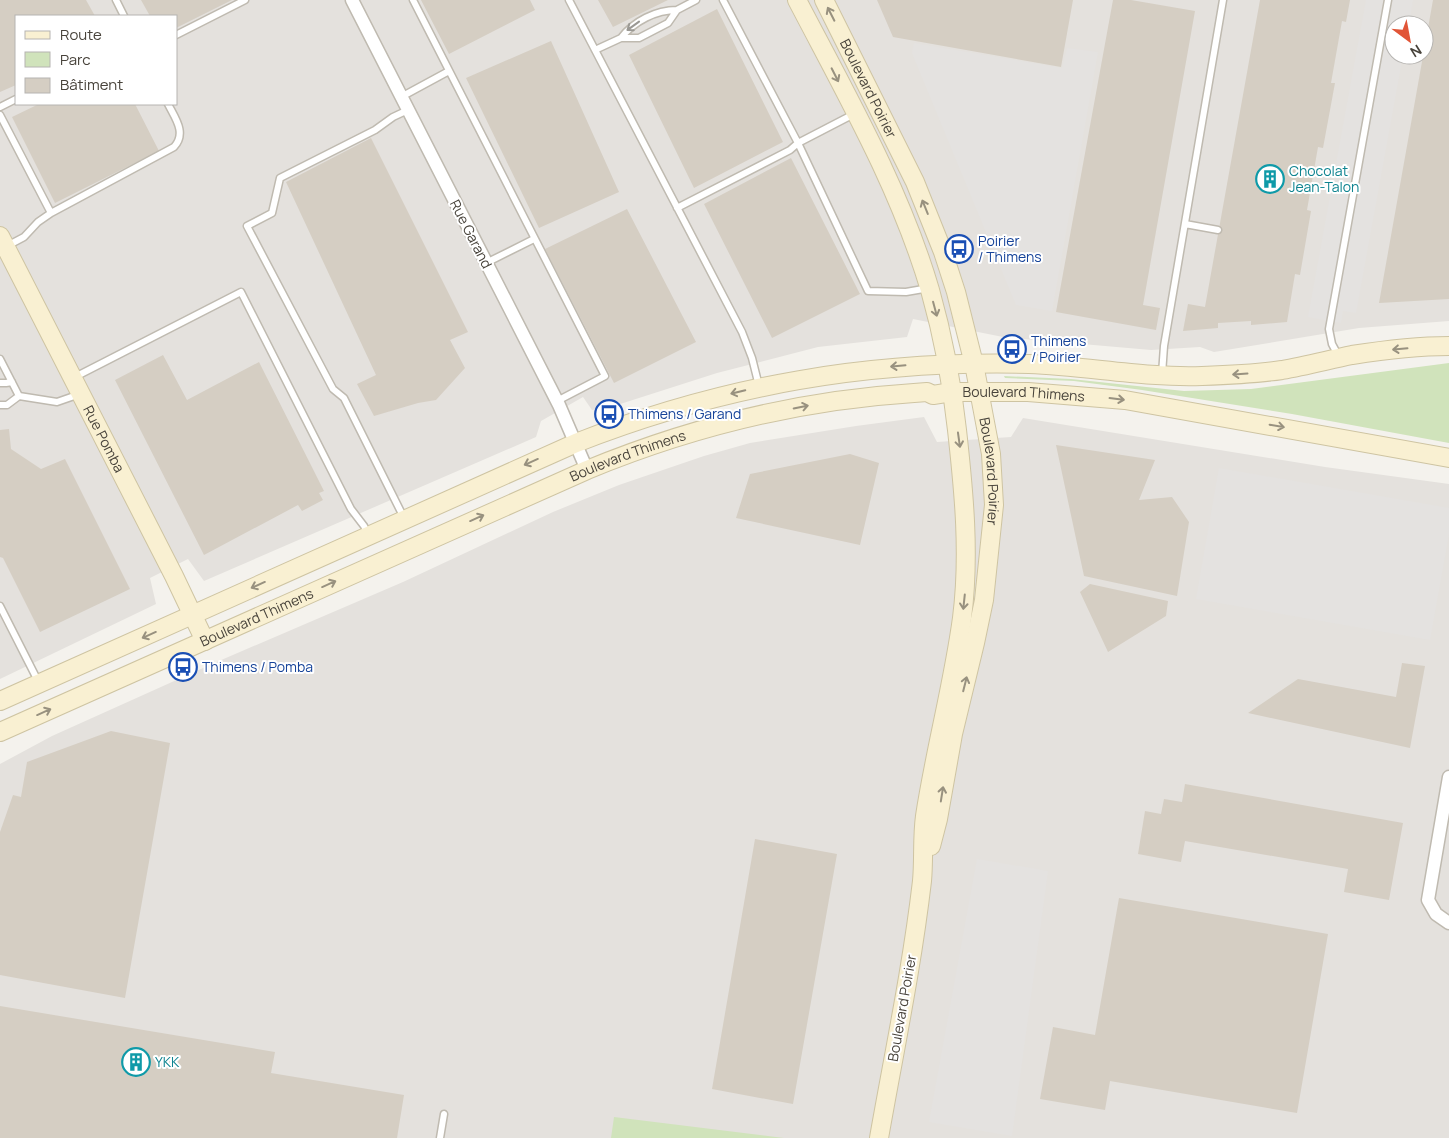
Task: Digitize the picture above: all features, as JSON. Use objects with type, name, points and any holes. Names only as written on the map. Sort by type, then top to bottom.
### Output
[{"type":"street","name":"Rue Garand","points":[[352,0],[557,401],[587,470]]},
{"type":"street","name":"Boulevard Poirier","points":[[797,0],[894,194],[915,246],[940,327],[952,392],[966,506],[965,589],[955,660],[925,820],[922,878],[911,959],[879,1138]]},
{"type":"street","name":"Boulevard Poirier","points":[[824,0],[897,144],[922,200],[950,274],[981,392],[991,454],[994,505],[987,575],[978,628],[953,734],[938,819],[922,878]]},
{"type":"street","name":"Rue Pomba","points":[[3,242],[205,641]]},
{"type":"street","name":"Boulevard Thimens","points":[[0,701],[576,442],[670,410],[759,386],[861,370],[947,364],[1050,365],[1162,375],[1243,374],[1281,370],[1396,349],[1449,346]]},
{"type":"street","name":"Boulevard Thimens","points":[[0,732],[630,452],[738,420],[787,410],[874,397],[927,392],[933,395],[952,392],[1045,393],[1125,400],[1449,458]]},
{"type":"street","points":[[1449,777],[1428,900],[1436,914],[1449,923]]},
{"type":"lane","points":[[116,0],[124,15]]},
{"type":"lane","points":[[178,34],[245,0]]},
{"type":"lane","points":[[413,0],[605,376],[557,401]]},
{"type":"lane","points":[[569,0],[742,332],[752,358],[759,386]]},
{"type":"lane","points":[[595,50],[621,38],[639,38],[668,23],[677,10],[696,0]]},
{"type":"lane","points":[[723,0],[798,143],[868,291],[906,292],[929,288]]},
{"type":"lane","points":[[1162,375],[1164,346],[1222,0]]},
{"type":"lane","points":[[1340,358],[1332,344],[1328,329],[1388,0]]},
{"type":"lane","points":[[621,38],[630,26],[663,10],[677,10]]},
{"type":"lane","points":[[401,96],[449,71]]},
{"type":"lane","points":[[0,107],[15,99]]},
{"type":"lane","points":[[3,242],[24,237],[38,222],[51,213],[174,147],[178,142],[181,132],[168,105]]},
{"type":"lane","points":[[405,519],[344,398],[333,389],[247,226],[272,213],[280,178],[375,130],[393,117],[408,110]]},
{"type":"lane","points":[[677,208],[790,150],[798,143],[855,113]]},
{"type":"lane","points":[[0,115],[51,213]]},
{"type":"lane","points":[[1185,224],[1218,230]]},
{"type":"lane","points":[[486,263],[534,239]]},
{"type":"lane","points":[[0,404],[7,405],[19,396],[56,402],[77,386],[241,292],[351,509],[364,526],[368,535]]},
{"type":"lane","points":[[0,358],[19,396]]},
{"type":"lane","points":[[0,383],[12,382]]},
{"type":"lane","points":[[0,606],[39,684]]},
{"type":"lane","points":[[440,1138],[444,1114]]},
{"type":"shaded area","points":[[0,0],[1449,0],[1449,321],[1359,328],[1214,352],[1200,347],[1151,350],[1003,337],[913,319],[907,337],[818,347],[717,373],[614,406],[592,410],[583,397],[541,421],[536,437],[204,581],[188,559],[150,578],[156,604],[0,679]]},
{"type":"shaded area","points":[[1366,0],[1413,0],[1411,15],[1384,15],[1384,65],[1401,65],[1356,313],[1343,311],[1341,323],[1308,317]]},
{"type":"shaded area","points":[[914,43],[1062,68],[1067,48],[1098,52],[1052,311],[1016,305],[912,53]]},
{"type":"shaded area","points":[[924,417],[937,442],[1011,437],[1023,418],[1325,467],[1449,484],[1449,1138],[0,1138],[0,764],[52,736],[212,664],[403,582],[553,512],[619,485],[704,456],[750,443]]},
{"type":"shaded area","points":[[1219,468],[1449,508],[1449,534],[1430,640],[1196,599]]},
{"type":"shaded area","points":[[977,859],[1048,871],[1012,1136],[929,1122]]},
{"type":"green space","points":[[1449,363],[1449,443],[1292,414],[1142,390],[1074,381],[1005,378],[1004,376],[1071,379],[1184,391],[1251,389]]},
{"type":"green space","points":[[614,1117],[784,1138],[611,1138]]},
{"type":"building","points":[[0,0],[86,0],[94,15],[15,15],[15,85],[0,92]]},
{"type":"building","points":[[141,0],[232,0],[178,27],[178,15],[149,15]]},
{"type":"building","points":[[421,0],[530,0],[535,10],[449,54]]},
{"type":"building","points":[[598,0],[668,0],[613,27]]},
{"type":"building","points":[[877,0],[1073,0],[1061,67],[893,37]]},
{"type":"building","points":[[1113,0],[1131,0],[1195,11],[1143,305],[1160,308],[1156,330],[1056,312]]},
{"type":"building","name":"Chocolat Jean-Talon","points":[[1260,0],[1350,0],[1346,22],[1342,21],[1331,83],[1335,83],[1323,148],[1318,147],[1307,210],[1311,211],[1300,275],[1295,274],[1287,322],[1251,325],[1251,321],[1218,323],[1218,328],[1183,331],[1188,304],[1205,307]]},
{"type":"building","points":[[1433,0],[1449,0],[1449,299],[1379,303],[1421,65],[1434,65],[1434,15],[1430,15]]},
{"type":"building","points":[[717,9],[783,142],[694,188],[629,55]]},
{"type":"building","points":[[551,41],[619,192],[539,228],[466,78]]},
{"type":"building","points":[[37,105],[136,105],[159,151],[55,203],[12,117]]},
{"type":"building","points":[[371,138],[468,332],[450,340],[465,368],[436,400],[418,403],[374,416],[357,384],[376,375],[286,182]]},
{"type":"building","points":[[791,158],[860,294],[772,338],[704,204]]},
{"type":"building","points":[[627,209],[696,342],[614,383],[545,249]]},
{"type":"building","points":[[163,355],[187,400],[259,362],[324,491],[319,493],[323,500],[302,511],[298,505],[204,555],[115,380]]},
{"type":"building","points":[[9,429],[11,449],[41,469],[65,459],[130,589],[40,632],[3,558],[0,557],[0,430]]},
{"type":"building","points":[[1056,445],[1155,460],[1139,500],[1172,497],[1189,522],[1177,596],[1084,576]]},
{"type":"building","points":[[850,454],[879,463],[860,545],[736,518],[750,474]]},
{"type":"building","points":[[1090,584],[1168,601],[1166,616],[1108,652],[1080,592]]},
{"type":"building","points":[[1402,663],[1425,666],[1410,748],[1248,713],[1298,679],[1396,697]]},
{"type":"building","points":[[111,731],[170,743],[125,998],[0,975],[0,832],[13,795],[21,797],[27,762]]},
{"type":"building","points":[[1185,784],[1403,823],[1389,900],[1344,892],[1348,869],[1185,841],[1181,862],[1138,854],[1145,811],[1161,814],[1164,799],[1182,802]]},
{"type":"building","points":[[755,839],[837,854],[793,1104],[712,1089]]},
{"type":"building","points":[[1119,898],[1328,934],[1297,1113],[1110,1081],[1105,1110],[1040,1099],[1053,1027],[1095,1035]]},
{"type":"building","name":"YKK","points":[[0,1006],[275,1052],[271,1073],[404,1095],[397,1138],[0,1138]]},
{"type":"place","name":"Chocolat Jean-Talon","points":[[1270,179]]},
{"type":"place","name":"Poirier / Thimens","points":[[959,249]]},
{"type":"place","name":"Thimens / Poirier","points":[[1012,349]]},
{"type":"place","name":"Thimens / Garand","points":[[609,414]]},
{"type":"place","name":"Thimens / Pomba","points":[[183,667]]},
{"type":"place","name":"YKK","points":[[136,1062]]}]
